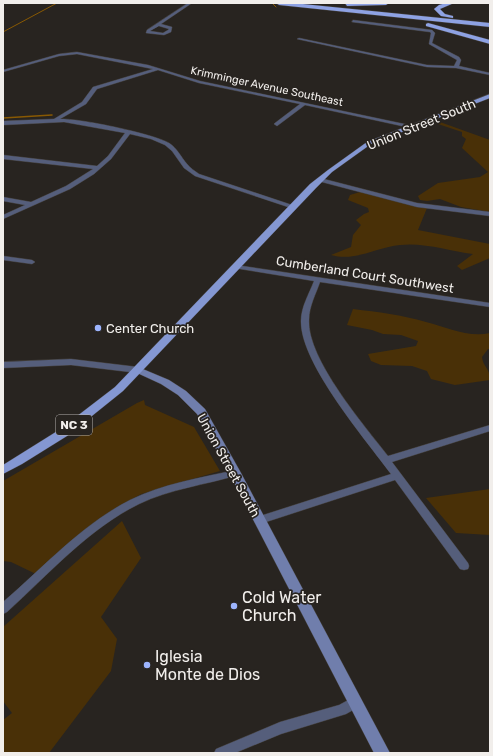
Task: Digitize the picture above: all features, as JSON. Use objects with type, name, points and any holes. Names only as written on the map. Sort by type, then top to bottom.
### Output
[{"type":"highway","points":[[279,3],[312,5],[490,24]]},
{"type":"highway","points":[[296,3],[480,22]]},
{"type":"highway","points":[[312,5],[386,3]]},
{"type":"highway","points":[[451,3],[441,6],[437,9],[438,11],[448,16],[490,24]]},
{"type":"highway","points":[[312,5],[418,22],[490,42]]},
{"type":"main road","name":"Union Street South","points":[[382,753],[260,520],[201,412],[182,393],[165,382],[138,370],[293,206],[320,180],[369,144],[411,126],[490,96]]},
{"type":"main road","name":"NC 3","points":[[3,470],[42,447],[93,412],[138,370]]},
{"type":"street","points":[[158,24],[172,29],[168,33],[164,34],[147,32],[158,24],[190,3]]},
{"type":"street","points":[[354,20],[431,31],[433,33],[430,43],[457,58],[459,60],[456,67]]},
{"type":"street","points":[[299,39],[427,66],[456,67],[490,74]]},
{"type":"street","name":"Krimminger Avenue Southeast","points":[[3,71],[59,54],[72,52],[127,61],[199,82],[411,126]]},
{"type":"street","points":[[55,119],[82,105],[87,100],[90,91],[95,88],[158,69]]},
{"type":"street","points":[[277,124],[304,104]]},
{"type":"street","points":[[3,123],[55,119],[129,132],[153,138],[167,144],[174,150],[186,166],[197,175],[293,206]]},
{"type":"street","points":[[3,217],[63,189],[98,168],[111,156],[129,132]]},
{"type":"street","points":[[3,157],[98,168]]},
{"type":"street","points":[[320,180],[417,204],[490,214]]},
{"type":"street","points":[[3,199],[30,204]]},
{"type":"street","points":[[3,258],[32,262]]},
{"type":"street","name":"Cumberland Court Southwest","points":[[236,267],[490,305]]},
{"type":"street","points":[[318,279],[306,315],[305,325],[308,340],[319,368],[464,566]]},
{"type":"street","points":[[3,365],[71,362],[138,370]]},
{"type":"street","points":[[386,460],[490,428]]},
{"type":"street","points":[[3,609],[59,558],[121,509],[152,496],[235,473]]},
{"type":"street","points":[[260,520],[312,503],[347,494],[397,476]]},
{"type":"street","points":[[220,753],[280,728],[342,710],[356,702]]},
{"type":"shaded area","points":[[440,122],[490,140],[490,212],[461,207],[440,199],[427,201],[420,200],[418,196],[438,183],[480,177],[488,172],[462,148],[466,139],[462,136],[462,132],[435,123]]},
{"type":"shaded area","points":[[360,192],[427,208],[418,230],[490,244],[490,258],[462,270],[457,266],[473,254],[427,246],[409,244],[391,246],[349,257],[331,255],[351,247],[353,235],[361,225],[356,220],[369,212],[368,208],[348,200],[350,195]]},
{"type":"shaded area","points":[[353,309],[408,317],[466,333],[490,333],[490,349],[488,349],[482,357],[489,373],[490,380],[455,385],[431,379],[427,371],[412,366],[381,365],[371,361],[368,354],[416,346],[418,341],[401,335],[383,334],[372,330],[347,325]]},
{"type":"shaded area","points":[[144,400],[145,405],[194,427],[220,471],[141,494],[124,504],[36,574],[11,562],[3,561],[3,481]]},
{"type":"shaded area","points":[[490,489],[490,535],[456,533],[426,498]]},
{"type":"shaded area","points":[[122,521],[141,558],[101,617],[117,639],[111,671],[49,753],[3,753],[3,720],[12,713],[3,701],[3,627]]},
{"type":"waterway","points":[[3,32],[57,3]]},
{"type":"waterway","points":[[273,4],[276,7]]},
{"type":"waterway","points":[[3,118],[52,115]]},
{"type":"place","name":"Center Church","points":[[98,328]]},
{"type":"place","name":"Cold Water Church","points":[[234,606]]},
{"type":"place","name":"Iglesia Monte de Dios","points":[[147,665]]}]
